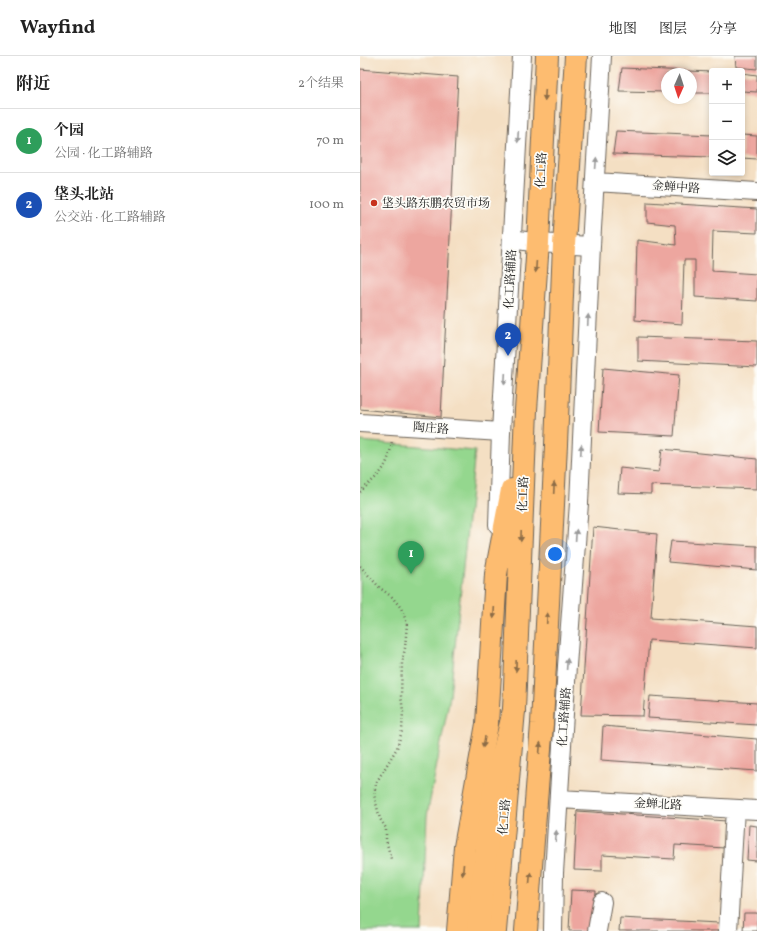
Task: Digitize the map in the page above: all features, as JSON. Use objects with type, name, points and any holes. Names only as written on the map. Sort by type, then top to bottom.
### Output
[{"type":"main road","name":"化工路","points":[[495,931],[514,710],[526,410],[538,243],[547,56]]},
{"type":"main road","points":[[526,931],[542,724],[556,445],[564,244],[576,56]]},
{"type":"main road","name":"化工路辅路","points":[[458,931],[465,847],[488,724],[496,574],[526,410]]},
{"type":"main road","points":[[478,931],[491,804],[514,710]]},
{"type":"street","name":"化工路辅路","points":[[553,931],[558,799],[579,503],[591,246],[602,56]]},
{"type":"street","name":"化工路辅路","points":[[496,574],[522,58]]},
{"type":"street","name":"金蝉中路","points":[[595,182],[757,192]]},
{"type":"street","points":[[512,239],[538,243],[591,246]]},
{"type":"street","name":"陶庄路","points":[[360,423],[502,432]]},
{"type":"street","name":"化工路辅路","points":[[556,445],[579,503]]},
{"type":"street","name":"金蝉北路","points":[[558,799],[757,810]]},
{"type":"street","points":[[728,931],[735,809]]},
{"type":"street","points":[[597,931],[602,902]]},
{"type":"path","points":[[360,492],[384,468],[390,450],[394,425]]},
{"type":"path","points":[[360,566],[380,588],[392,597],[401,608],[407,623],[401,678],[403,711],[402,731],[397,748],[376,783],[374,795],[380,819],[386,828],[386,840],[390,859]]},
{"type":"green space","points":[[360,441],[475,451],[450,696],[427,816],[422,931],[360,931]]},
{"type":"building","points":[[735,56],[757,56],[757,69],[736,67]]},
{"type":"building","points":[[622,68],[661,70],[661,92],[619,91]]},
{"type":"building","points":[[360,69],[458,77],[441,417],[360,409]]},
{"type":"building","points":[[697,71],[709,72],[709,93],[697,93]]},
{"type":"building","points":[[745,73],[757,75],[757,92],[745,91]]},
{"type":"building","points":[[616,131],[709,135],[709,157],[613,154]]},
{"type":"building","points":[[745,135],[757,136],[757,159],[745,158]]},
{"type":"building","points":[[647,202],[757,209],[757,233],[713,231],[712,271],[757,274],[757,301],[695,297],[695,260],[684,260],[682,324],[635,320],[637,240],[676,245],[675,225],[647,222]]},
{"type":"building","points":[[638,337],[757,341],[757,367],[638,361]]},
{"type":"building","points":[[603,368],[679,375],[674,436],[599,432]]},
{"type":"building","points":[[662,449],[757,459],[757,489],[651,485],[651,494],[618,493],[620,468],[659,472]]},
{"type":"building","points":[[593,527],[657,534],[651,618],[757,626],[757,648],[649,640],[643,716],[581,715]]},
{"type":"building","points":[[671,541],[757,546],[757,570],[668,562]]},
{"type":"building","points":[[650,696],[757,703],[757,725],[648,718]]},
{"type":"building","points":[[603,726],[757,739],[757,771],[601,760]]},
{"type":"building","points":[[577,811],[727,821],[725,848],[675,845],[674,859],[602,855],[602,871],[574,870]]},
{"type":"building","points":[[749,825],[757,826],[757,861],[747,860]]},
{"type":"building","points":[[571,890],[596,891],[593,931],[569,931]]},
{"type":"building","points":[[744,913],[757,913],[757,931],[743,931]]},
{"type":"building","points":[[620,918],[719,923],[719,931],[619,931]]},
{"type":"place","name":"垡头路东鹏农贸市场","points":[[374,203]]},
{"type":"place","name":"垡头北站","points":[[508,356]]},
{"type":"place","name":"个园","points":[[411,574]]}]
